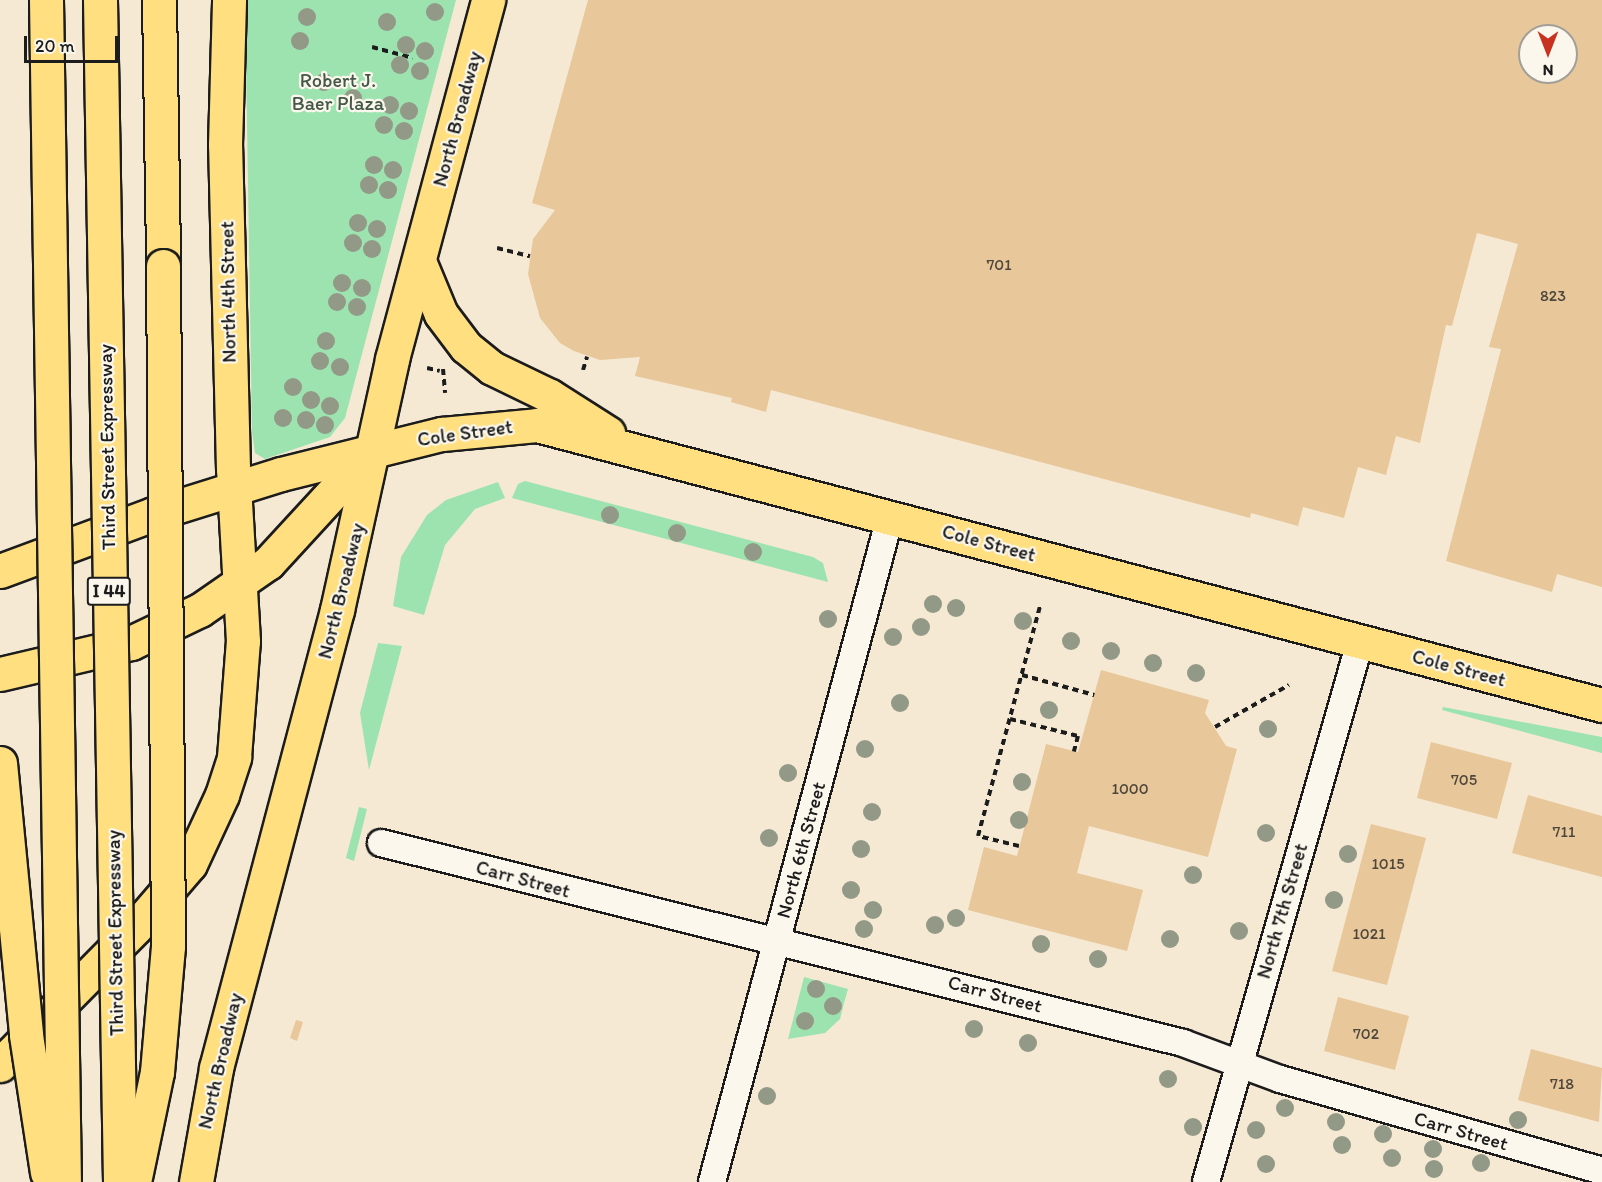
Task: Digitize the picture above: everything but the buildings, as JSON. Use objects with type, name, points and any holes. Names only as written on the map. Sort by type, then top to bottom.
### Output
[{"type":"main road","points":[[46,0],[64,1182]]},
{"type":"main road","name":"Third Street Expressway","points":[[100,0],[120,1182]]},
{"type":"main road","points":[[134,1182],[157,1072],[168,945],[159,0]]},
{"type":"main road","name":"North 4th Street","points":[[229,0],[225,145],[234,488],[241,584]]},
{"type":"main road","name":"North Broadway","points":[[196,1182],[216,1068],[337,610],[372,450],[419,261],[489,0]]},
{"type":"main road","points":[[419,261],[441,314],[466,347],[492,368],[550,396],[624,445]]},
{"type":"main road","name":"Cole Street","points":[[0,571],[234,488],[372,450],[509,424],[537,425],[624,445],[1602,705]]},
{"type":"main road","points":[[0,674],[151,635],[241,584],[301,531],[372,450]]},
{"type":"main road","points":[[0,1065],[166,895],[190,864],[225,785],[238,724],[241,584]]},
{"type":"main road","points":[[0,657],[42,665]]},
{"type":"main road","points":[[0,763],[26,1035],[48,1182]]},
{"type":"street","name":"North 6th Street","points":[[712,1182],[890,517]]},
{"type":"street","name":"North 7th Street","points":[[1206,1182],[1360,642]]},
{"type":"street","name":"Carr Street","points":[[381,843],[777,942],[836,952],[1183,1043],[1238,1064],[1602,1171]]},
{"type":"path","points":[[372,47],[413,58]]},
{"type":"path","points":[[497,248],[530,256]]},
{"type":"path","points":[[583,370],[587,357]]},
{"type":"path","points":[[440,371],[446,366]]},
{"type":"path","points":[[428,368],[440,371]]},
{"type":"path","points":[[440,371],[445,393]]},
{"type":"path","points":[[1019,846],[978,836],[1040,606]]},
{"type":"path","points":[[1022,675],[1094,695]]},
{"type":"path","points":[[1215,727],[1289,685]]},
{"type":"path","points":[[1010,719],[1078,736],[1074,751]]},
{"type":"green space","name":"Robert J. Baer Plaza","points":[[245,0],[456,0],[345,418],[330,437],[265,459],[255,453],[252,432]]},
{"type":"green space","points":[[525,481],[813,557],[823,563],[828,582],[512,498],[518,484]]},
{"type":"green space","points":[[498,482],[505,498],[475,509],[445,545],[424,615],[393,606],[401,557],[427,515],[446,500]]},
{"type":"green space","points":[[378,643],[402,646],[369,770],[360,713]]},
{"type":"green space","points":[[1443,707],[1602,737],[1602,753],[1442,710]]},
{"type":"green space","points":[[359,807],[367,809],[354,861],[346,858]]},
{"type":"green space","points":[[804,977],[848,989],[840,1019],[825,1033],[788,1039]]}]
